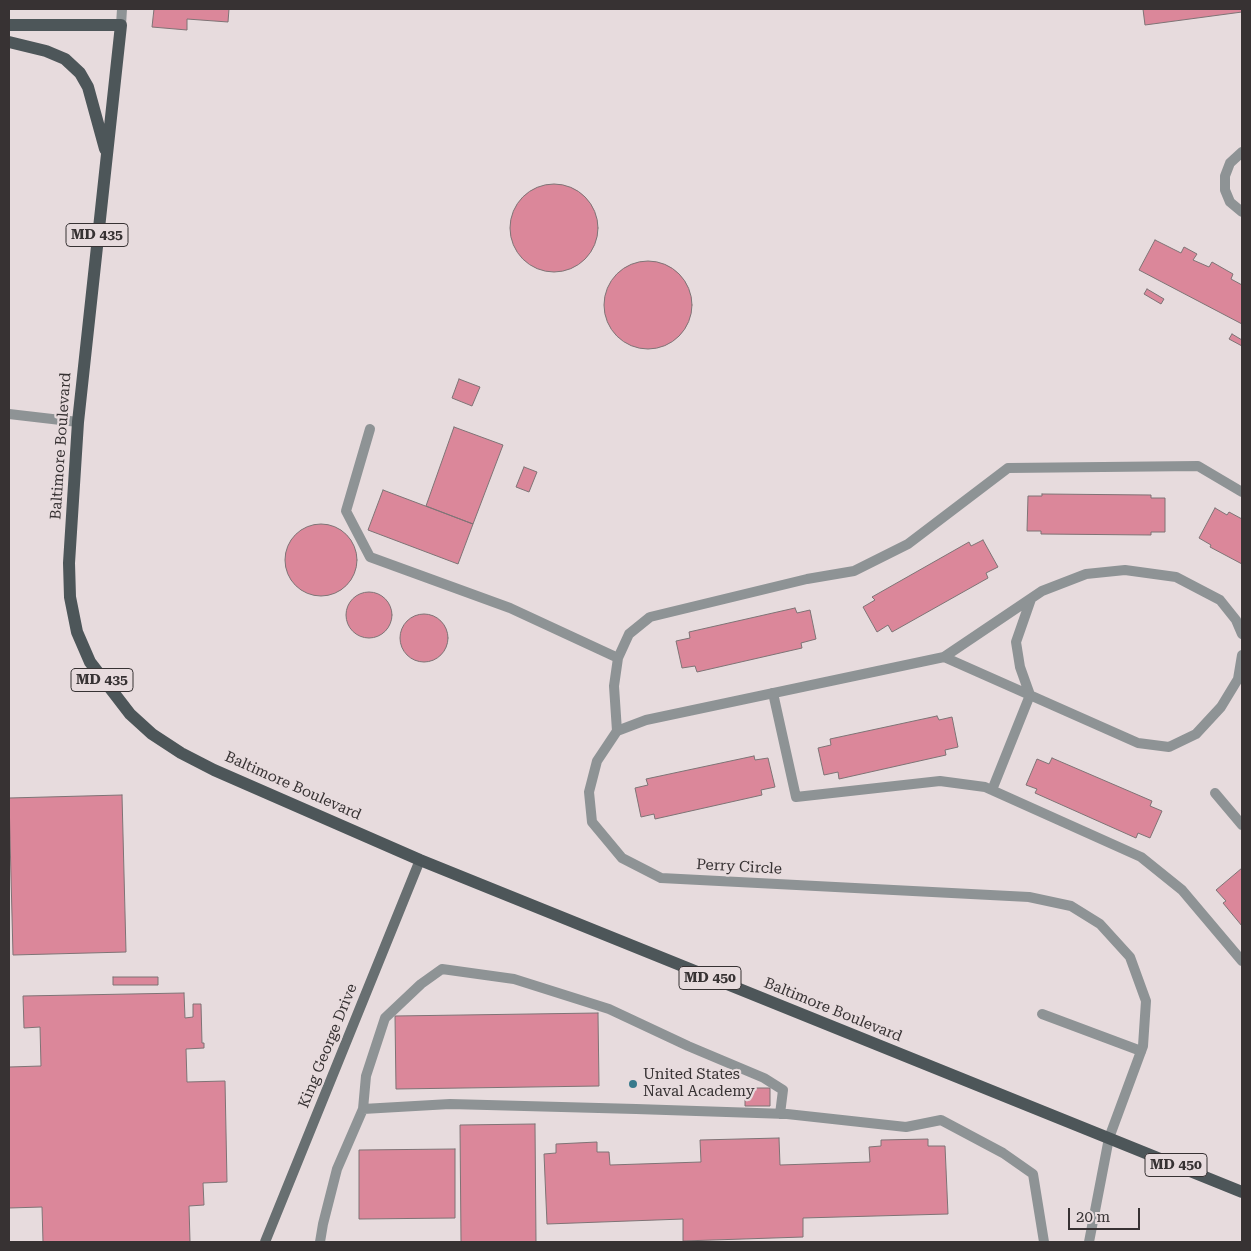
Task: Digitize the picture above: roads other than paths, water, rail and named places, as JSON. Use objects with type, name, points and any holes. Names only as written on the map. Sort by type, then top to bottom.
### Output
[{"type":"main road","points":[[9,25],[121,25]]},
{"type":"main road","name":"Baltimore Boulevard","points":[[121,25],[78,422],[69,563],[70,597],[78,632],[90,662],[130,714],[152,734],[181,753],[214,770],[420,860],[1109,1138]]},
{"type":"main road","points":[[9,42],[52,53],[64,59],[80,73],[88,88],[96,124],[106,153]]},
{"type":"main road","name":"King George Drive","points":[[265,1242],[420,860]]},
{"type":"main road","name":"MD 450","points":[[1109,1138],[1242,1192]]},
{"type":"street","points":[[121,25],[122,9]]},
{"type":"street","points":[[1242,152],[1230,163],[1225,176],[1225,190],[1230,202],[1242,212]]},
{"type":"street","points":[[9,414],[78,422]]},
{"type":"street","points":[[370,429],[346,511],[370,557],[510,608],[618,658]]},
{"type":"street","points":[[1242,492],[1198,466],[1008,468],[908,544],[854,571],[807,579],[650,617],[629,634],[618,658],[614,686],[617,731],[646,720],[944,657],[1042,591],[1086,574],[1125,570],[1176,577],[1220,600],[1236,620],[1242,634]]},
{"type":"street","points":[[992,790],[1030,695],[1020,667],[1016,642],[1031,599]]},
{"type":"street","points":[[944,657],[1138,743],[1169,747],[1196,734],[1221,707],[1238,679],[1242,655]]},
{"type":"street","points":[[772,693],[796,796],[940,781],[985,787],[1141,856],[1182,890],[1242,961]]},
{"type":"street","name":"Perry Circle","points":[[617,731],[597,761],[589,792],[592,822],[622,858],[661,878],[1029,897],[1070,906],[1100,924],[1130,957],[1146,1001],[1144,1046],[1109,1138],[1089,1242]]},
{"type":"street","points":[[1215,793],[1242,825]]},
{"type":"street","points":[[320,1242],[337,1169],[362,1109],[366,1076],[384,1018],[421,984],[442,969],[514,979],[609,1009],[688,1046],[764,1078],[783,1090],[780,1114]]},
{"type":"street","points":[[1042,1014],[1141,1051]]},
{"type":"street","points":[[362,1109],[450,1104],[780,1114],[906,1127],[941,1120],[1004,1153],[1033,1174],[1044,1242]]},
{"type":"place","name":"United States Naval Academy","points":[[633,1084]]}]
